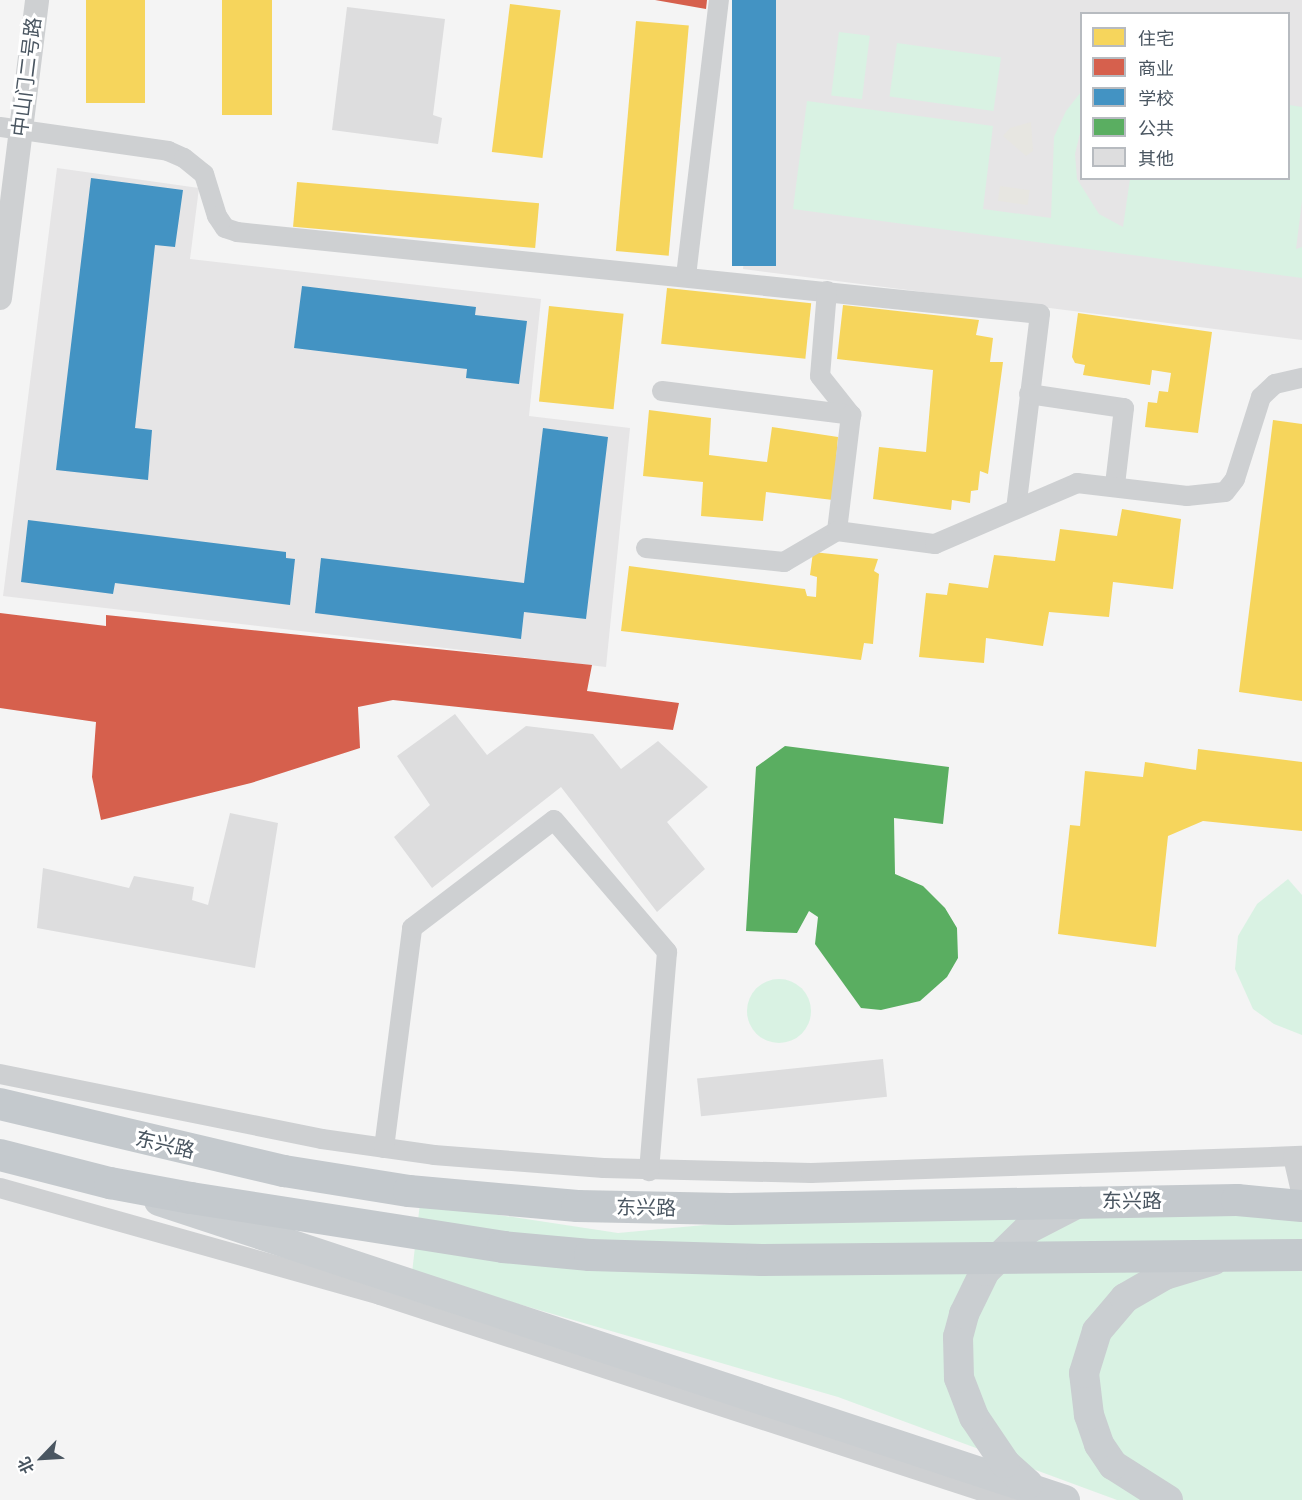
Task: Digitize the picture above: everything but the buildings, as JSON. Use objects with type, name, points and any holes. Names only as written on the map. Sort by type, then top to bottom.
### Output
[{"type":"highway","name":"东兴路","points":[[0,1104],[284,1171],[409,1191],[660,1209],[1029,1216],[1082,1201],[1237,1200],[1302,1206]]},
{"type":"highway","points":[[0,1155],[110,1183],[191,1198],[503,1247],[659,1260],[1236,1253],[1302,1255]]},
{"type":"main road","points":[[110,1183],[273,1242],[1022,1495],[1065,1500]]},
{"type":"main road","points":[[1237,1200],[1302,1190]]},
{"type":"main road","points":[[1022,1495],[1005,1463],[979,1426],[965,1396],[958,1357],[960,1330],[974,1290],[985,1271],[1029,1216]]},
{"type":"main road","points":[[1168,1500],[1113,1465],[1099,1444],[1085,1393],[1089,1351],[1111,1312],[1145,1285],[1236,1253]]},
{"type":"street","name":"中山门二号路","points":[[0,203],[27,0]]},
{"type":"street","name":"中山门二号路","points":[[0,298],[10,128],[37,0]]},
{"type":"street","points":[[686,276],[719,0]]},
{"type":"street","points":[[10,128],[168,151],[184,158],[204,174],[217,216],[225,228],[237,232],[686,276],[1040,314],[1016,508]]},
{"type":"street","points":[[827,291],[820,376],[851,415],[837,531]]},
{"type":"street","points":[[646,548],[784,562],[837,531],[935,544],[1077,483],[1115,485],[1187,496],[1225,492],[1235,479],[1261,397],[1275,384],[1302,378]]},
{"type":"street","points":[[662,391],[851,415]]},
{"type":"street","points":[[1029,394],[1124,408],[1115,485]]},
{"type":"street","points":[[384,1148],[412,928],[554,820],[667,952],[649,1171]]},
{"type":"street","points":[[0,1074],[205,1117],[434,1155],[649,1171],[811,1173],[1297,1156],[1302,1196]]},
{"type":"street","points":[[0,1188],[380,1295],[1022,1495]]},
{"type":"shaded area","points":[[776,0],[1302,0],[1302,340],[743,269]]},
{"type":"shaded area","points":[[57,168],[199,188],[190,259],[541,299],[529,416],[630,428],[606,667],[3,596]]},
{"type":"green space","points":[[839,32],[870,36],[862,99],[831,96]]},
{"type":"green space","points":[[897,43],[1001,58],[993,111],[889,96]]},
{"type":"green space","points":[[1080,93],[1080,133],[1075,154],[1077,179],[1099,214],[1123,227],[1130,180],[1290,180],[1290,105],[1302,107],[1302,201],[1296,249],[1302,247],[1302,278],[793,209],[807,101],[993,126],[983,209],[1051,218],[1054,137],[1066,111]]},
{"type":"green space","points":[[1288,879],[1302,895],[1302,1035],[1274,1024],[1253,1009],[1235,969],[1238,936],[1257,904]]},
{"type":"green space","points":[[773,979],[785,979],[802,988],[809,999],[811,1011],[809,1023],[802,1034],[785,1043],[773,1043],[761,1038],[752,1029],[747,1017],[747,1005],[752,993],[761,984]]},
{"type":"green space","points":[[1302,1187],[1302,1500],[1117,1500],[838,1397],[412,1273],[420,1203],[618,1233],[791,1217],[1233,1206]]},
{"type":"sand","points":[[1031,122],[1033,151],[1026,156],[1003,136],[1010,128]]},
{"type":"sand","points":[[1000,186],[1030,190],[1028,205],[998,201]]}]
